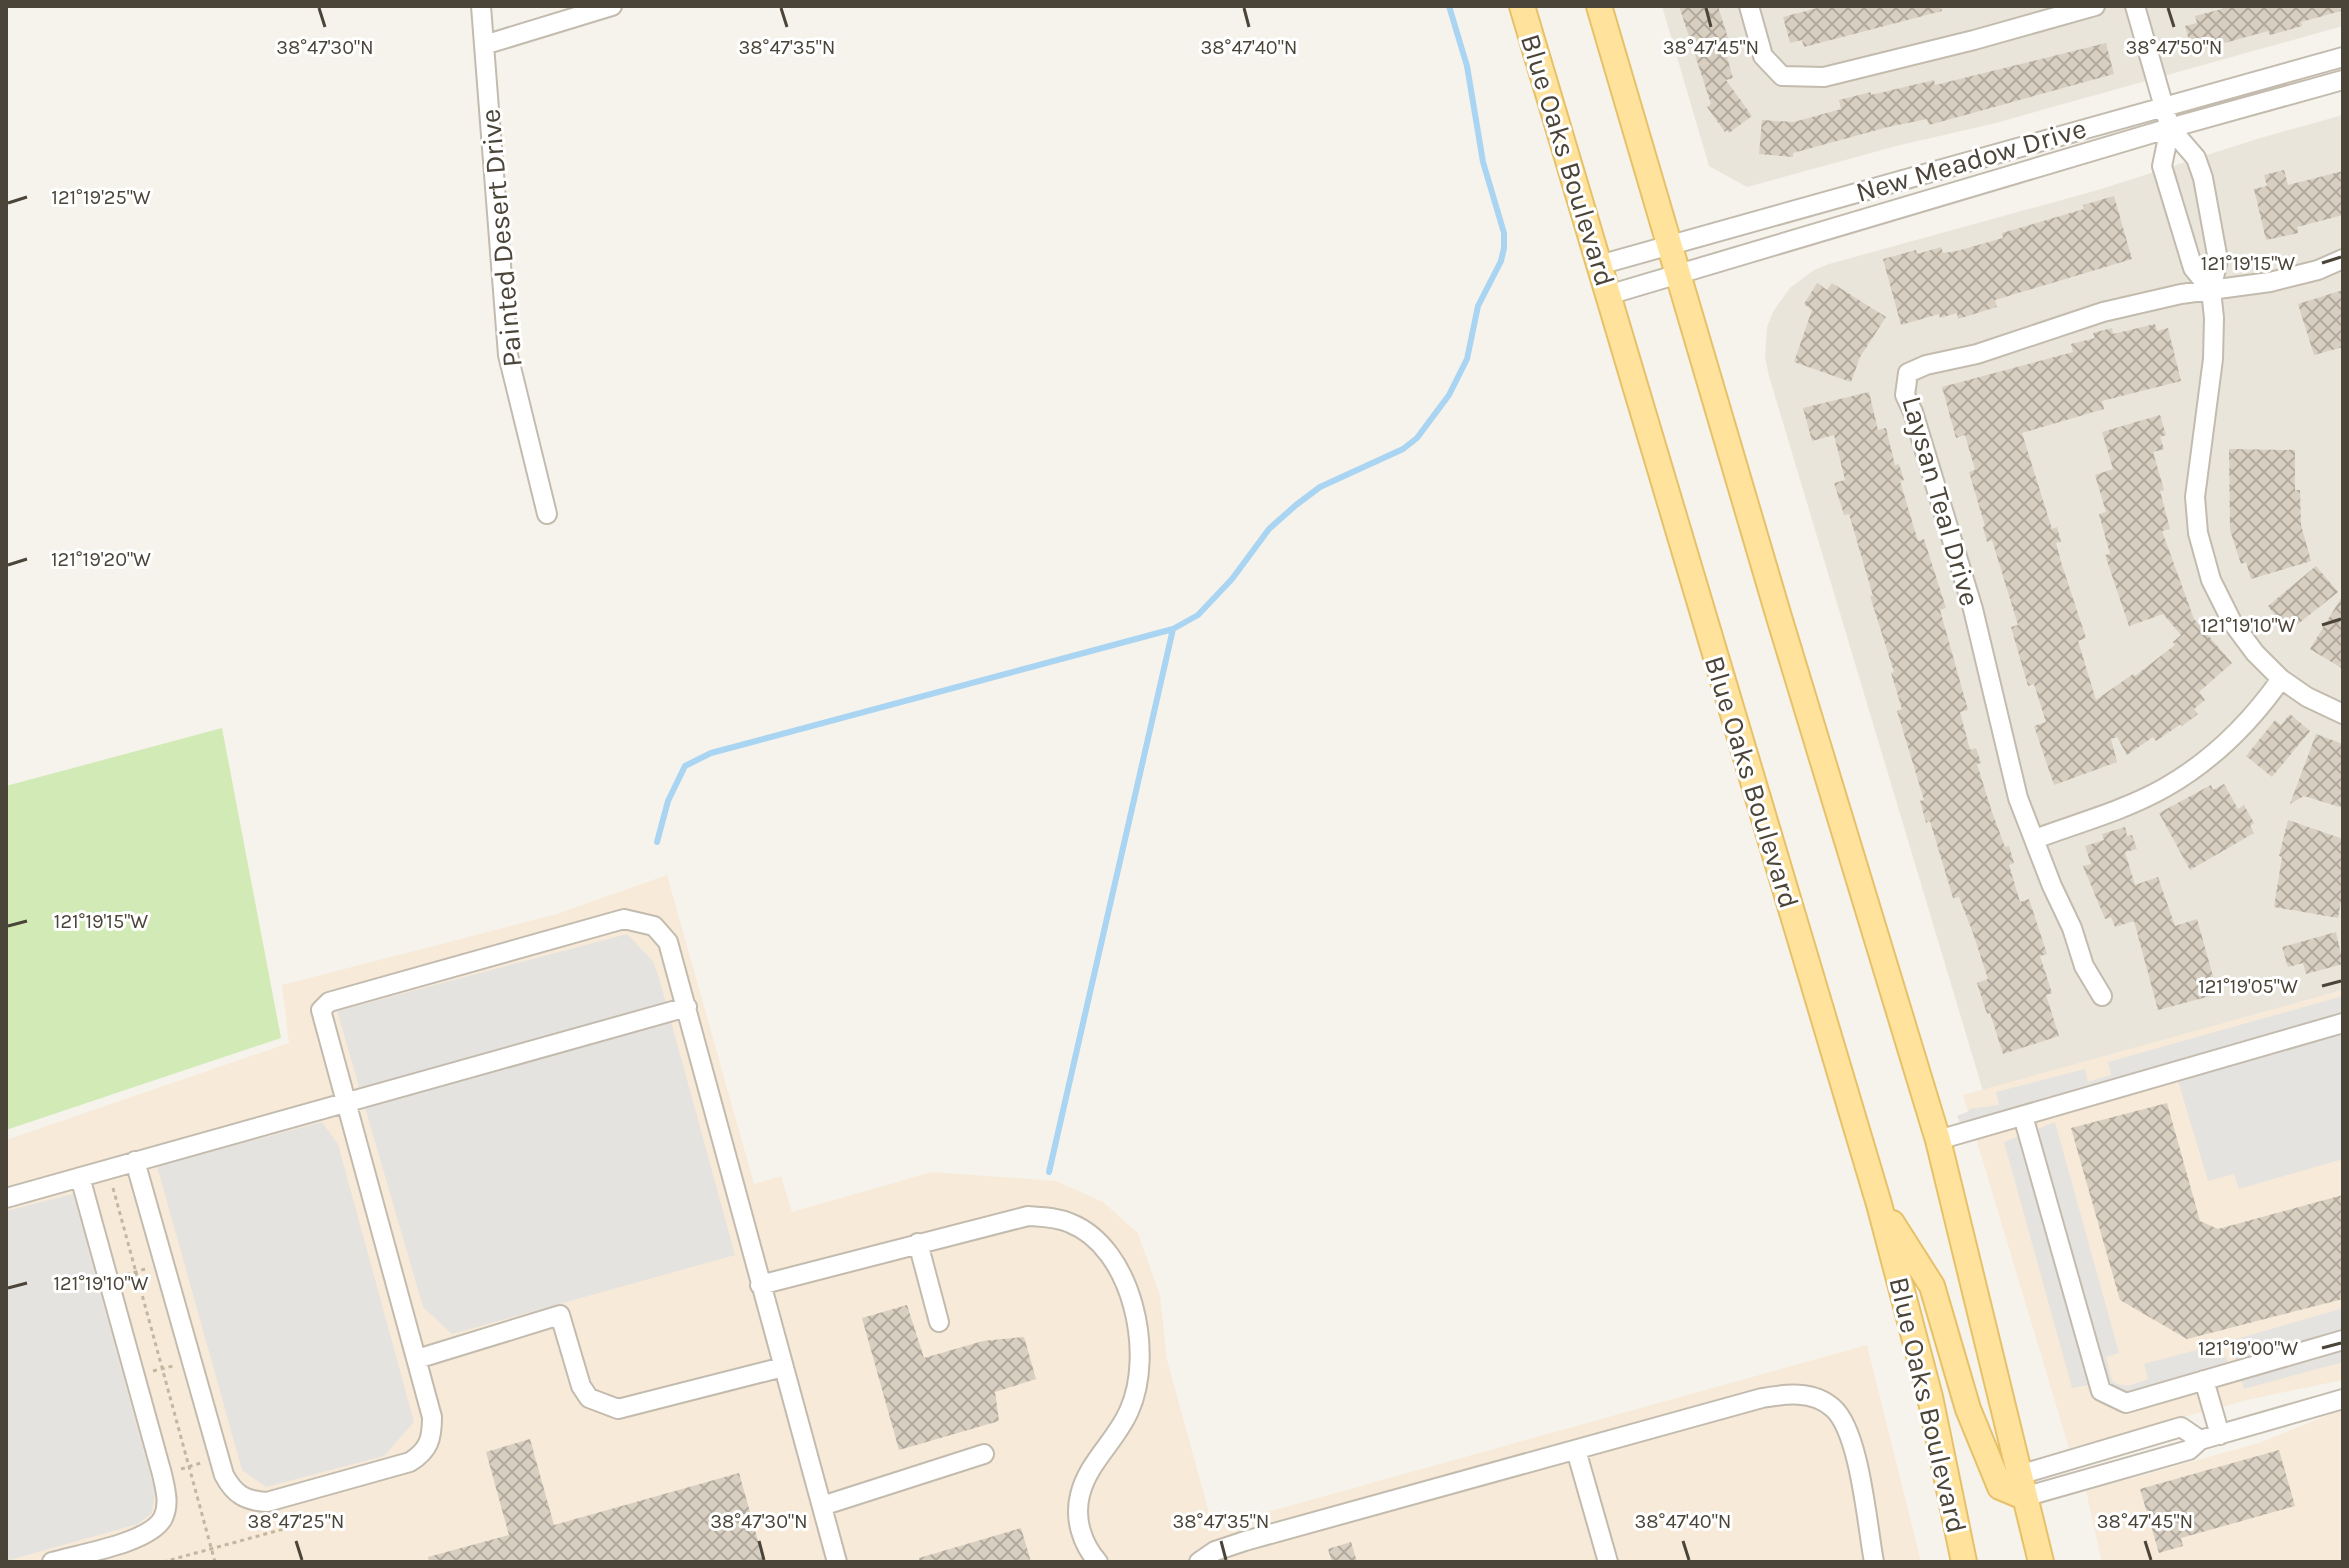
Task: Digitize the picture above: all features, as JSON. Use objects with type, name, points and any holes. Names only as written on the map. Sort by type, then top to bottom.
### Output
[{"type":"main road","name":"Blue Oaks Boulevard","points":[[1522,6],[1879,1204],[1930,1397],[1964,1562]]},
{"type":"main road","points":[[1599,6],[1938,1140],[2041,1562]]},
{"type":"main road","points":[[1879,1204],[1932,1286],[1968,1409],[2000,1487],[2022,1486]]},
{"type":"street","name":"Painted Desert Drive","points":[[481,6],[508,355],[547,514]]},
{"type":"street","points":[[484,45],[612,6]]},
{"type":"street","points":[[1749,6],[1763,56],[1782,76],[1824,77],[2095,6]]},
{"type":"street","points":[[2135,6],[2170,128],[2196,158],[2211,215],[2218,260],[2211,290],[2213,359],[2195,497],[2198,533],[2211,580],[2232,622],[2255,653],[2281,679],[2307,697],[2343,714]]},
{"type":"street","name":"New Meadow Drive","points":[[1599,265],[2343,57]]},
{"type":"street","name":"New Meadow Drive","points":[[1608,295],[2170,128],[2343,80]]},
{"type":"street","points":[[2170,128],[2162,166],[2193,268],[2211,290]]},
{"type":"street","points":[[2179,223],[2211,215]]},
{"type":"street","points":[[2211,290],[2270,282],[2318,270],[2343,259]]},
{"type":"street","name":"Laysan Teal Drive","points":[[2035,839],[2018,798],[1960,564],[1905,395],[1908,373],[1926,365],[1977,354],[2103,312],[2211,290]]},
{"type":"street","points":[[2102,996],[2084,966],[2072,928],[2035,839],[2138,801],[2166,787],[2227,744],[2281,679]]},
{"type":"street","points":[[135,1161],[231,1487],[251,1501],[267,1502],[410,1462],[428,1447],[432,1417],[321,1018],[323,1005],[624,919],[644,922],[662,933],[668,942],[837,1562]]},
{"type":"street","points":[[6,1198],[687,1007]]},
{"type":"street","points":[[1938,1140],[2343,1023]]},
{"type":"street","points":[[2023,1116],[2101,1391],[2126,1403],[2343,1340]]},
{"type":"street","points":[[52,1562],[141,1537],[163,1518],[167,1504],[162,1474],[80,1177]]},
{"type":"street","points":[[760,1285],[1028,1216],[1071,1223],[1092,1237],[1113,1260],[1127,1286],[1136,1316],[1140,1347],[1138,1377],[1130,1409],[1087,1475],[1079,1498],[1078,1522],[1087,1550],[1098,1562]]},
{"type":"street","points":[[918,1243],[939,1322]]},
{"type":"street","points":[[417,1359],[560,1315],[581,1386],[589,1398],[618,1409],[783,1367]]},
{"type":"street","points":[[2204,1380],[2220,1435]]},
{"type":"street","points":[[1199,1562],[1215,1551],[1245,1541],[1789,1393],[1811,1397],[1832,1407],[1847,1429],[1860,1478],[1874,1562]]},
{"type":"street","points":[[2022,1486],[2189,1450],[2200,1440],[2343,1399]]},
{"type":"street","points":[[1576,1450],[1608,1562]]},
{"type":"street","points":[[822,1506],[984,1454]]},
{"type":"path","points":[[108,1169],[215,1562]]},
{"type":"path","points":[[108,1280],[165,1264]]},
{"type":"path","points":[[134,1376],[192,1361]]},
{"type":"path","points":[[162,1474],[220,1458]]},
{"type":"path","points":[[163,1562],[291,1527]]},
{"type":"shaded area","points":[[1662,6],[2343,6],[2343,26],[1992,124],[1900,145],[1747,187],[1709,166]]},
{"type":"shaded area","points":[[2343,115],[2343,990],[1983,1091],[1769,376],[1765,357],[1767,327],[1774,310],[1790,288],[1814,270],[1829,264],[2098,190]]},
{"type":"shaded area","points":[[667,875],[754,1184],[781,1176],[792,1212],[932,1172],[1056,1181],[1103,1202],[1138,1233],[1160,1296],[1167,1360],[1213,1527],[1867,1345],[1921,1562],[6,1562],[6,1140],[289,1043],[282,985],[557,914]]},
{"type":"shaded area","points":[[627,934],[653,961],[660,981],[735,1255],[452,1334],[423,1307],[337,1011]]},
{"type":"shaded area","points":[[2343,990],[2343,1380],[2251,1399],[2069,1448],[1963,1095]]},
{"type":"shaded area","points":[[2343,996],[2343,1159],[2239,1189],[2234,1174],[2208,1181],[2178,1081],[1968,1140],[1957,1116],[1969,1109],[1999,1105],[1996,1092],[2085,1069],[2088,1082],[2111,1075],[2108,1062]]},
{"type":"shaded area","points":[[322,1122],[338,1144],[414,1422],[384,1456],[266,1487],[242,1470],[157,1166]]},
{"type":"shaded area","points":[[2055,1122],[2119,1353],[2106,1357],[2112,1380],[2128,1386],[2148,1379],[2144,1364],[2218,1344],[2222,1358],[2226,1357],[2233,1381],[2140,1408],[2116,1409],[2093,1394],[2088,1385],[2072,1388],[2004,1142]]},
{"type":"shaded area","points":[[73,1194],[155,1492],[152,1513],[138,1524],[6,1561],[6,1211]]},
{"type":"shaded area","points":[[2343,1308],[2343,1362],[2244,1389],[2230,1341]]},
{"type":"shaded area","points":[[2343,1409],[2343,1562],[2102,1562],[2086,1491],[2259,1443]]},
{"type":"green space","points":[[222,728],[281,1038],[6,1130],[6,786]]},
{"type":"building","points":[[1679,6],[1718,6],[1728,38],[1722,40],[1733,78],[1726,80],[1752,116],[1729,133],[1727,130],[1725,132],[1707,107],[1711,104]]},
{"type":"building","points":[[1825,6],[1941,6],[1942,11],[1804,47],[1802,40],[1790,43],[1783,17]]},
{"type":"building","points":[[2221,6],[2340,6],[2341,11],[2270,35],[2268,31],[2192,52],[2185,26],[2197,23],[2195,16],[2222,9]]},
{"type":"building","points":[[2106,43],[2114,74],[1929,125],[1927,119],[1888,127],[1793,153],[1793,157],[1759,154],[1762,120],[1794,122],[1841,109],[1839,100],[1934,80],[1935,85]]},
{"type":"building","points":[[2284,170],[2288,185],[2343,171],[2343,215],[2297,227],[2298,233],[2266,240],[2254,189],[2267,186],[2264,175]]},
{"type":"building","points":[[2114,196],[2132,259],[1995,300],[1997,307],[1958,319],[1957,313],[1940,318],[1939,314],[1901,325],[1883,259],[1941,247],[1943,253],[1957,251],[2003,238],[2002,233],[2084,209],[2083,205]]},
{"type":"building","points":[[1817,283],[1827,290],[1832,283],[1886,317],[1860,357],[1851,382],[1794,362],[1812,310],[1804,304]]},
{"type":"building","points":[[2343,290],[2343,347],[2314,355],[2298,304]]},
{"type":"building","points":[[2155,324],[2157,331],[2168,328],[2181,381],[2102,401],[2104,409],[2022,433],[2052,529],[2057,527],[2061,542],[2056,543],[2086,638],[2078,641],[2096,700],[2133,674],[2135,676],[2175,645],[2173,642],[2181,635],[2163,614],[2129,626],[2105,555],[2110,554],[2099,514],[2106,512],[2095,475],[2113,469],[2102,432],[2160,415],[2166,435],[2160,437],[2164,449],[2153,452],[2164,490],[2160,491],[2170,529],[2162,531],[2194,619],[2232,663],[2199,692],[2205,700],[2194,709],[2198,714],[2182,726],[2156,741],[2153,737],[2127,755],[2117,737],[2111,739],[2117,762],[2054,785],[2034,726],[2046,722],[2034,684],[2028,686],[2011,627],[2018,625],[1992,540],[1987,542],[1969,472],[1975,470],[1965,435],[1956,438],[1942,387],[2073,352],[2071,344],[2095,338],[2093,333],[2112,328],[2113,334]]},
{"type":"building","points":[[1869,392],[1878,430],[1886,428],[1895,465],[1899,464],[1904,480],[1900,481],[1918,541],[1924,539],[1946,608],[1940,610],[1968,710],[1960,712],[1970,750],[1976,748],[1981,763],[1977,764],[1991,809],[2005,847],[2009,846],[2014,863],[2009,865],[2020,902],[2029,899],[2047,954],[2040,956],[2052,993],[2046,995],[2059,1036],[2003,1054],[1977,983],[1988,979],[1973,933],[1959,897],[1953,898],[1930,821],[1926,823],[1920,801],[1924,800],[1897,711],[1902,709],[1891,673],[1894,672],[1849,514],[1844,515],[1834,483],[1845,480],[1834,435],[1812,441],[1803,408]]},
{"type":"building","points":[[2229,449],[2295,450],[2295,490],[2300,490],[2301,525],[2311,561],[2251,579],[2246,562],[2241,564],[2230,530]]},
{"type":"building","points":[[2316,566],[2338,592],[2293,628],[2286,619],[2281,623],[2268,606]]},
{"type":"building","points":[[2343,595],[2343,669],[2310,649]]},
{"type":"building","points":[[2290,714],[2310,731],[2272,777],[2246,756],[2275,720],[2281,725]]},
{"type":"building","points":[[2316,734],[2343,744],[2343,808],[2304,796],[2290,804]]},
{"type":"building","points":[[2224,784],[2238,809],[2244,805],[2254,823],[2250,826],[2254,833],[2190,870],[2159,813],[2211,785],[2213,790]]},
{"type":"building","points":[[2288,820],[2343,839],[2343,889],[2338,918],[2274,907],[2282,857],[2279,856]]},
{"type":"building","points":[[2125,827],[2127,836],[2132,835],[2137,849],[2125,852],[2135,885],[2158,877],[2175,926],[2197,919],[2218,994],[2158,1010],[2134,921],[2115,927],[2111,917],[2105,919],[2083,866],[2091,864],[2085,846],[2104,840],[2102,834]]},
{"type":"building","points":[[2336,932],[2343,964],[2306,974],[2303,963],[2288,967],[2282,947]]},
{"type":"building","points":[[2167,1103],[2200,1221],[2218,1229],[2343,1195],[2343,1299],[2187,1339],[2120,1300],[2071,1128]]},
{"type":"building","points":[[907,1305],[924,1358],[983,1341],[1024,1337],[1036,1379],[995,1392],[999,1421],[899,1450],[862,1318]]},
{"type":"building","points":[[530,1439],[554,1525],[739,1473],[764,1562],[429,1562],[428,1557],[509,1535],[486,1452]]},
{"type":"building","points":[[2279,1450],[2295,1506],[2181,1538],[2183,1546],[2159,1553],[2140,1489]]},
{"type":"building","points":[[1021,1528],[1031,1562],[920,1562],[919,1558]]},
{"type":"building","points":[[1351,1542],[1357,1562],[1332,1562],[1328,1549]]},
{"type":"waterway","points":[[657,842],[668,801],[685,766],[711,753],[1173,629],[1198,615],[1232,579],[1269,529],[1296,505],[1320,487],[1403,449],[1417,438],[1449,395],[1467,359],[1478,306],[1501,261],[1504,248],[1504,233],[1483,162],[1467,66],[1449,6]]},
{"type":"waterway","points":[[1049,1172],[1173,629]]}]
